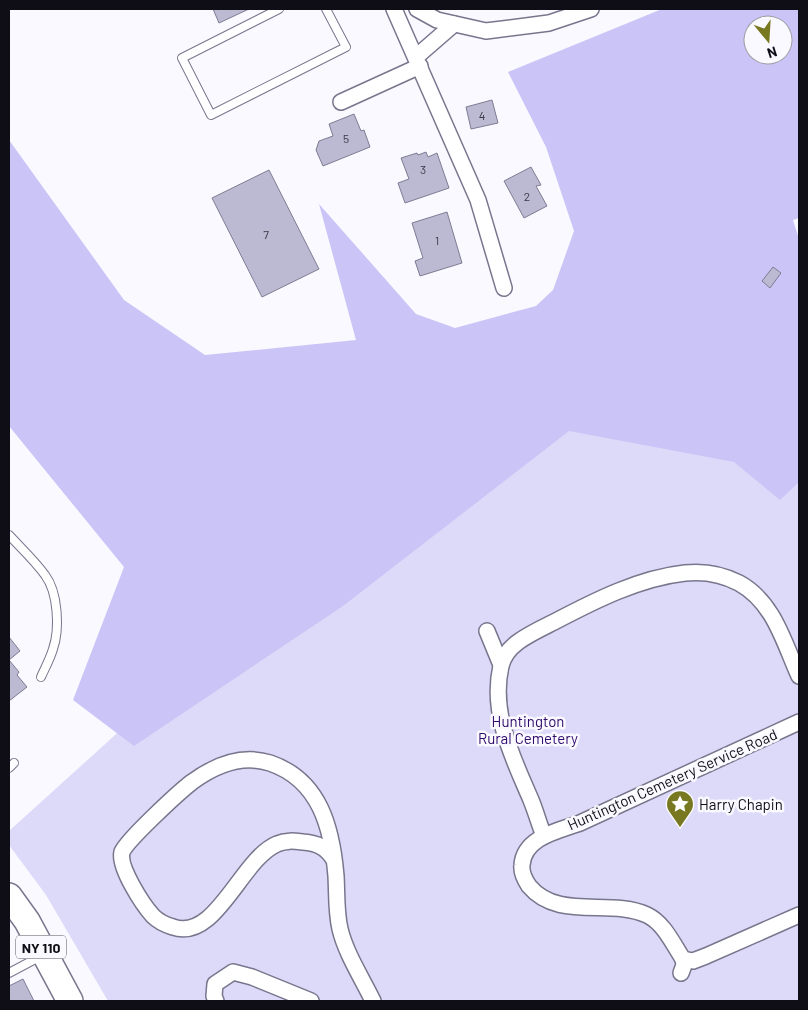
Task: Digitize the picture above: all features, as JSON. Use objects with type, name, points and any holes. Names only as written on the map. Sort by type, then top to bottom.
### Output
[{"type":"main road","name":"NY 110","points":[[9,896],[27,920],[70,1001]]},
{"type":"street","points":[[394,9],[478,200],[504,288]]},
{"type":"street","points":[[417,9],[437,20],[486,31],[549,23],[591,9]]},
{"type":"street","points":[[341,102],[418,62],[454,24]]},
{"type":"street","points":[[544,836],[513,758],[500,718],[499,680],[501,665],[506,654],[517,643],[577,610],[607,597],[660,578],[704,573],[723,576],[739,582],[750,589],[763,602],[773,616],[799,676]]},
{"type":"street","points":[[487,631],[501,665]]},
{"type":"street","name":"Huntington Cemetery Service Road","points":[[799,722],[588,819],[544,836],[529,846],[522,856],[522,868],[526,881],[536,894],[551,902],[568,906],[635,910],[650,916],[661,926],[682,966],[799,914]]},
{"type":"street","points":[[334,860],[329,852],[312,843],[294,841],[276,844],[258,857],[210,917],[196,927],[186,929],[170,926],[154,916],[132,884],[123,866],[122,852],[134,837],[190,784],[212,768],[226,763],[253,760],[278,766],[300,778],[323,811],[334,860],[340,929],[352,960],[373,1001]]},
{"type":"street","points":[[216,1001],[214,996],[215,984],[233,972],[252,977],[310,1001]]},
{"type":"lane","points":[[279,9],[182,58],[211,115],[346,47],[326,9]]},
{"type":"lane","points":[[9,535],[45,574],[52,585],[55,597],[57,615],[54,648],[41,677]]},
{"type":"lane","points":[[9,973],[44,953]]},
{"type":"green space","name":"Huntington Rural Cemetery","points":[[573,393],[799,481],[799,1001],[108,1001],[46,895],[9,845],[9,831],[345,527]]},
{"type":"shaded area","points":[[662,9],[799,9],[799,218],[793,220],[799,239],[799,482],[780,500],[734,462],[569,431],[343,606],[134,746],[73,700],[124,567],[9,426],[9,140],[124,300],[205,355],[356,340],[319,204],[416,314],[455,328],[536,306],[553,290],[574,231],[546,147],[508,72]]},
{"type":"building","points":[[213,9],[249,9],[219,23]]},
{"type":"building","points":[[492,100],[498,123],[471,129],[466,107]]},
{"type":"building","points":[[354,114],[361,131],[364,130],[370,147],[323,166],[316,150],[319,141],[333,136],[329,124]]},
{"type":"building","points":[[426,152],[428,157],[437,153],[449,188],[405,203],[398,183],[409,179],[401,158]]},
{"type":"building","points":[[531,167],[541,185],[536,186],[547,206],[524,218],[504,181]]},
{"type":"building","points":[[269,170],[319,269],[262,297],[212,198]]},
{"type":"building","points":[[447,212],[462,263],[420,276],[415,261],[423,258],[412,223]]},
{"type":"building","points":[[773,267],[781,273],[770,288],[762,281]]},
{"type":"building","points":[[9,637],[20,651],[9,660]]},
{"type":"building","points":[[9,660],[19,672],[17,675],[27,687],[9,701]]},
{"type":"building","points":[[23,979],[34,1001],[9,1001],[9,986]]},
{"type":"place","name":"Harry Chapin","points":[[680,828]]}]
